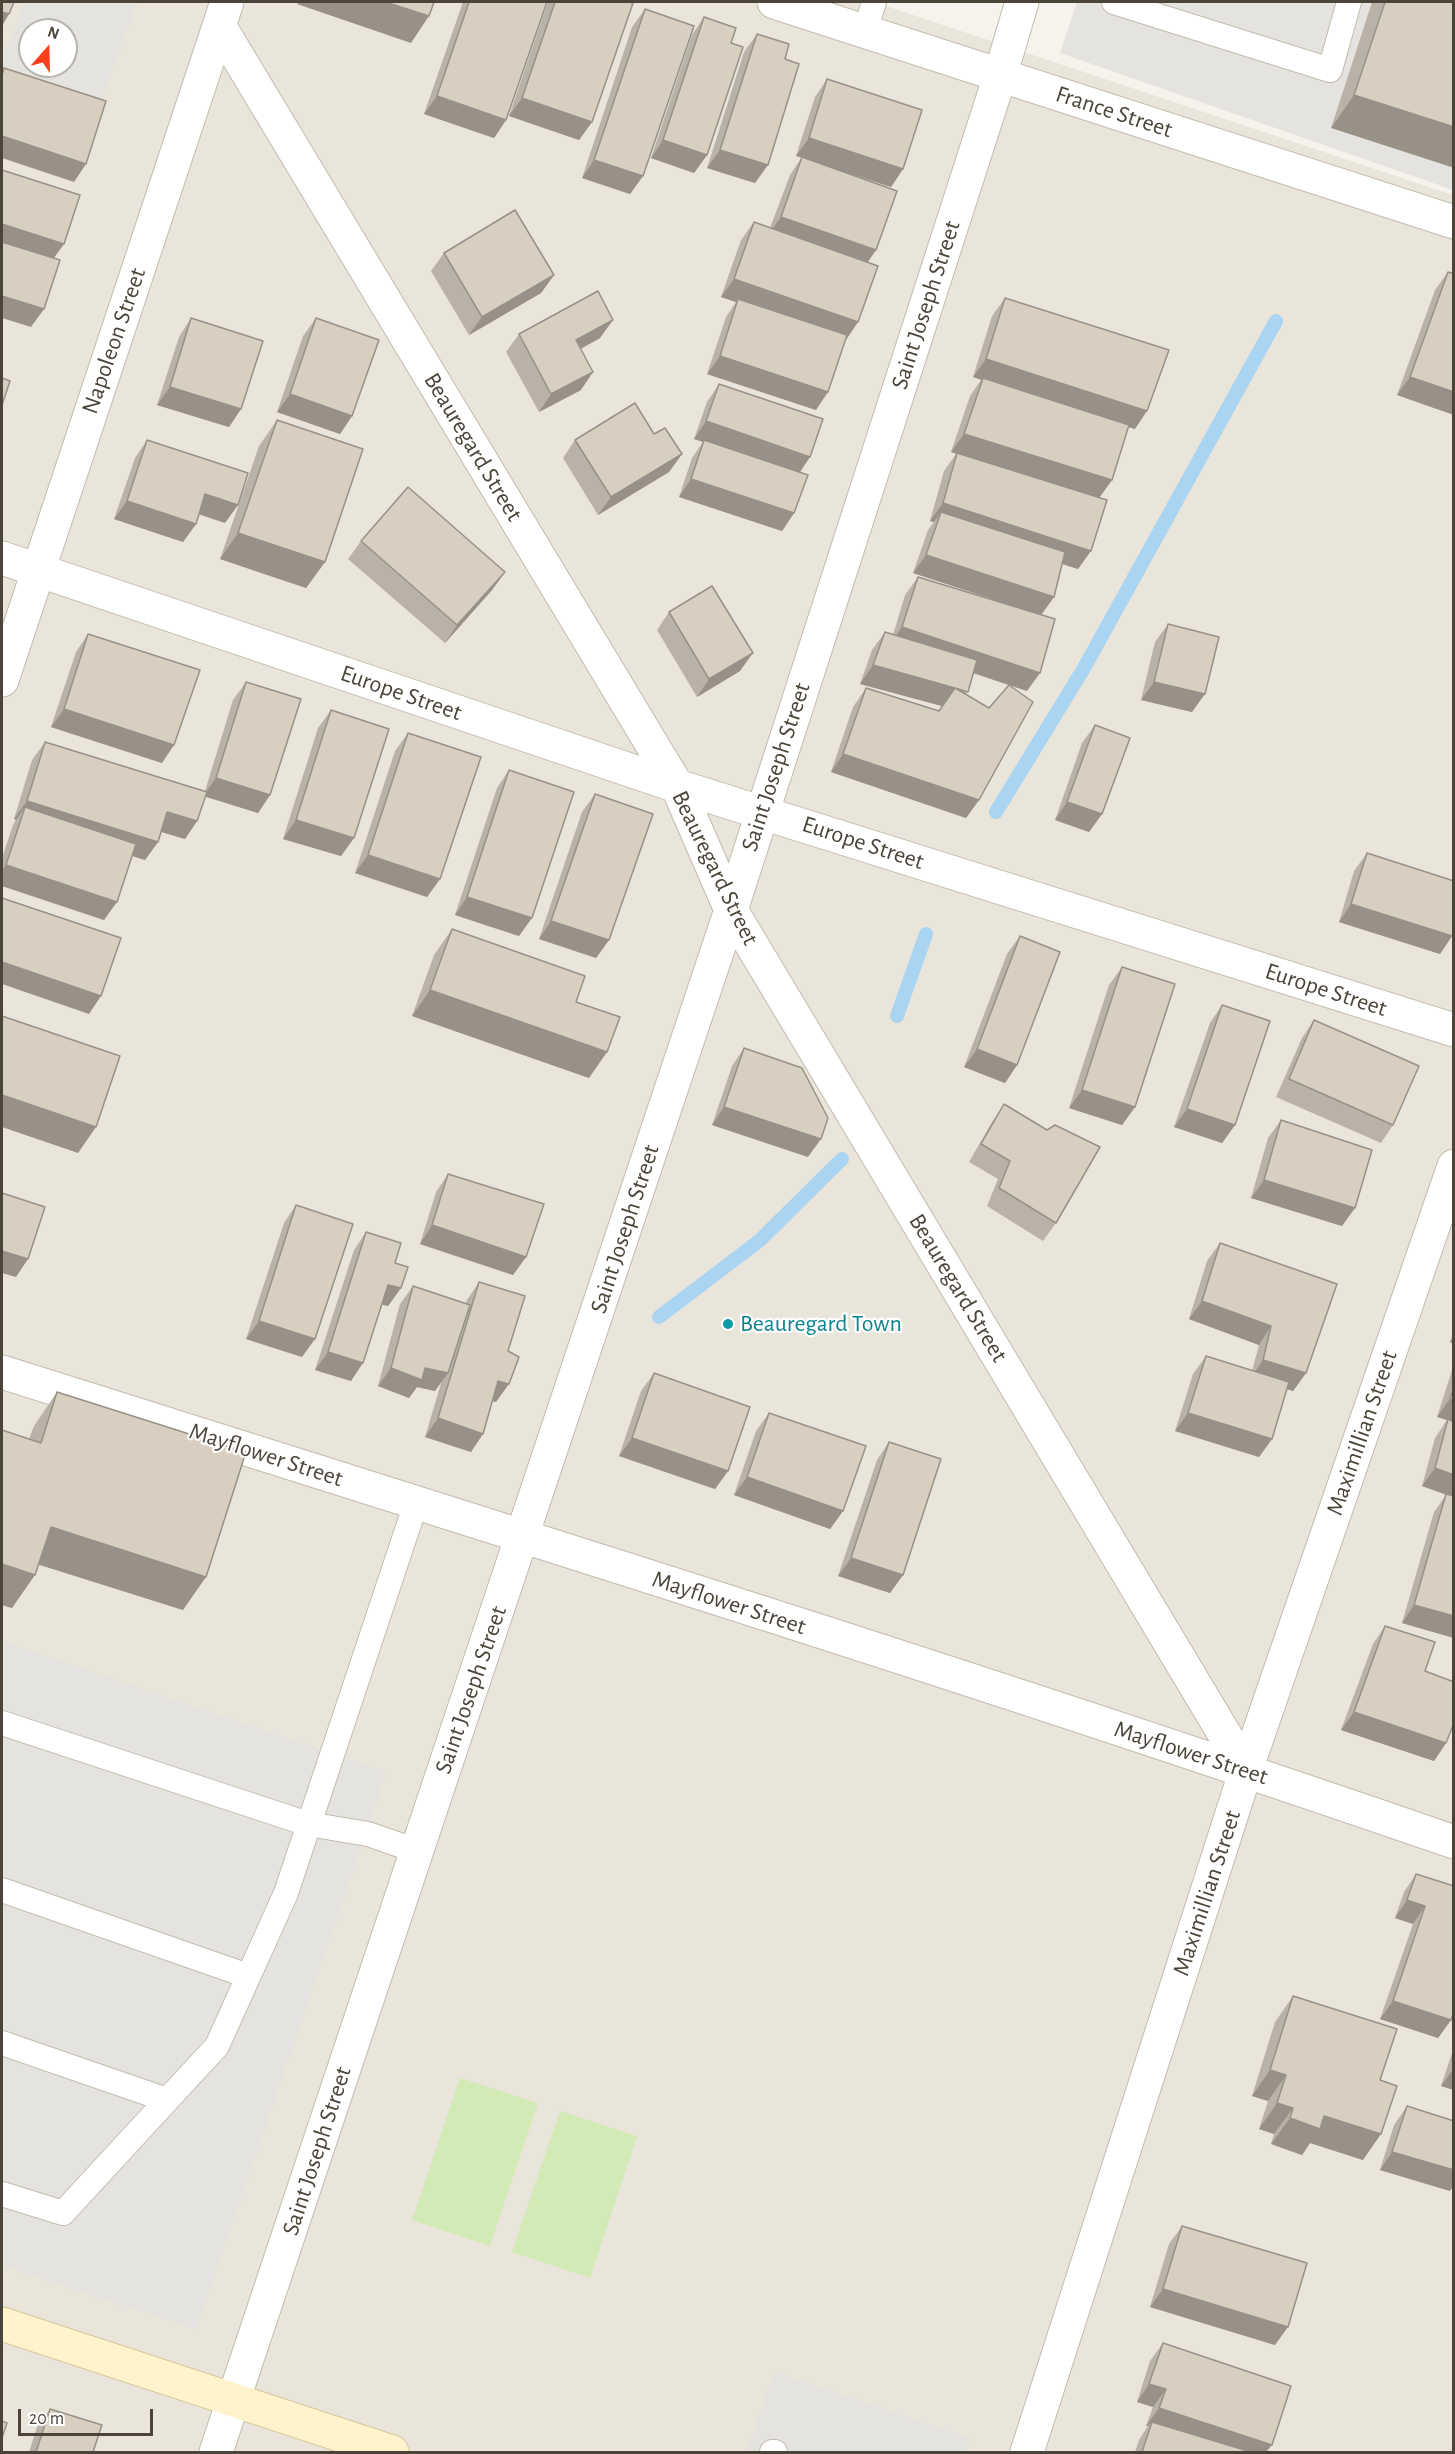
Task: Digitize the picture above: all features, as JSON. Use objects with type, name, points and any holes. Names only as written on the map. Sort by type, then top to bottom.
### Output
[{"type":"street","name":"France Street","points":[[774,2],[869,16],[1000,76],[1454,222]]},
{"type":"street","name":"Saint Joseph Street","points":[[216,2452],[731,910],[1022,2]]},
{"type":"street","name":"Napoleon Street","points":[[2,680],[224,14]]},
{"type":"street","name":"Beauregard Street","points":[[224,14],[677,786],[731,910],[1246,1770]]},
{"type":"street","name":"Europe Street","points":[[2,558],[677,786],[1454,1030]]},
{"type":"street","name":"Maximillian Street","points":[[1027,2452],[1246,1770],[1454,1166]]},
{"type":"street","name":"Mayflower Street","points":[[2,1372],[1246,1770],[1454,1842]]},
{"type":"street","points":[[2,2324],[392,2452]]},
{"type":"lane","points":[[1129,4],[1329,70],[1349,2]]},
{"type":"lane","points":[[2,2194],[63,2213],[217,2046],[286,1893],[416,1503]]},
{"type":"lane","points":[[2,1723],[308,1824],[368,1834],[417,1851]]},
{"type":"lane","points":[[2,1890],[248,1976]]},
{"type":"lane","points":[[2,2043],[167,2100]]},
{"type":"shaded area","name":"Beauregard Town","points":[[2,2],[874,2],[1453,195],[1453,2452],[2,2452]]},
{"type":"shaded area","points":[[25,2],[137,2],[94,120],[2,90],[2,60],[18,20],[18,78],[78,78],[78,18],[19,18]]},
{"type":"shaded area","points":[[1077,2],[1372,2],[1331,128],[1453,168],[1453,190],[1060,53]]},
{"type":"shaded area","points":[[2,1641],[387,1772],[196,2329],[2,2266]]},
{"type":"shaded area","points":[[774,2372],[971,2438],[966,2452],[747,2452]]},
{"type":"green space","points":[[460,2078],[538,2103],[490,2246],[412,2220]]},
{"type":"green space","points":[[560,2111],[637,2136],[590,2278],[512,2252]]},
{"type":"building","points":[[2,2],[14,2],[9,14],[2,12]]},
{"type":"building","points":[[385,2],[434,2],[429,16]]},
{"type":"building","points":[[469,2],[547,2],[506,120],[437,96]]},
{"type":"building","points":[[555,2],[633,3],[592,122],[522,98]]},
{"type":"building","points":[[1385,2],[1454,2],[1454,127],[1354,95]]},
{"type":"building","points":[[645,9],[694,26],[643,176],[594,160]]},
{"type":"building","points":[[704,17],[736,28],[731,43],[743,47],[707,155],[663,140]]},
{"type":"building","points":[[757,34],[789,44],[785,59],[799,64],[768,165],[720,150]]},
{"type":"building","points":[[4,68],[18,73],[18,78],[35,78],[106,101],[86,164],[2,136]]},
{"type":"building","points":[[827,79],[922,110],[903,169],[809,138]]},
{"type":"building","points":[[802,157],[897,191],[876,250],[781,217]]},
{"type":"building","points":[[2,170],[80,195],[64,244],[2,224]]},
{"type":"building","points":[[515,210],[554,275],[482,317],[444,253]]},
{"type":"building","points":[[754,222],[878,266],[858,322],[734,279]]},
{"type":"building","points":[[2,242],[60,260],[44,309],[2,296]]},
{"type":"building","points":[[1448,272],[1454,274],[1454,392],[1410,377]]},
{"type":"building","points":[[598,291],[613,320],[576,340],[593,372],[551,394],[519,334]]},
{"type":"building","points":[[1005,298],[1169,350],[1147,411],[986,359]]},
{"type":"building","points":[[738,299],[847,335],[828,392],[720,356]]},
{"type":"building","points":[[191,318],[263,341],[241,409],[170,387]]},
{"type":"building","points":[[316,318],[379,340],[352,416],[290,394]]},
{"type":"building","points":[[2,378],[10,381],[2,405]]},
{"type":"building","points":[[983,378],[1129,425],[1112,480],[964,434]]},
{"type":"building","points":[[719,384],[823,419],[810,457],[706,421]]},
{"type":"building","points":[[635,403],[654,434],[665,428],[682,454],[611,497],[575,440]]},
{"type":"building","points":[[277,420],[363,449],[325,562],[238,533]]},
{"type":"building","points":[[147,440],[248,473],[238,505],[205,494],[196,524],[127,501]]},
{"type":"building","points":[[704,440],[808,475],[794,513],[691,479]]},
{"type":"building","points":[[957,453],[1107,500],[1091,551],[943,503]]},
{"type":"building","points":[[408,487],[505,572],[457,625],[361,541]]},
{"type":"building","points":[[941,512],[1065,552],[1054,597],[926,555]]},
{"type":"building","points":[[918,577],[1055,619],[1040,673],[902,627]]},
{"type":"building","points":[[712,586],[753,653],[709,679],[669,612]]},
{"type":"building","points":[[1168,624],[1219,637],[1205,694],[1154,682]]},
{"type":"building","points":[[885,632],[977,660],[968,692],[873,665]]},
{"type":"building","points":[[88,634],[200,670],[174,745],[64,709]]},
{"type":"building","points":[[246,682],[301,699],[270,795],[216,778]]},
{"type":"building","points":[[1009,685],[1033,702],[979,800],[843,754],[866,688],[939,711],[955,688],[989,708]]},
{"type":"building","points":[[331,710],[389,729],[354,838],[296,820]]},
{"type":"building","points":[[1095,725],[1130,738],[1102,814],[1067,802]]},
{"type":"building","points":[[408,733],[481,757],[440,879],[368,855]]},
{"type":"building","points":[[45,742],[207,792],[197,821],[167,812],[158,842],[27,801]]},
{"type":"building","points":[[509,770],[574,792],[532,918],[467,897]]},
{"type":"building","points":[[595,794],[653,814],[609,940],[551,921]]},
{"type":"building","points":[[25,807],[136,844],[117,902],[6,865]]},
{"type":"building","points":[[1367,853],[1454,881],[1454,932],[1452,936],[1351,904]]},
{"type":"building","points":[[2,898],[121,938],[101,996],[2,962]]},
{"type":"building","points":[[452,929],[585,976],[576,1002],[620,1017],[607,1052],[430,990]]},
{"type":"building","points":[[1020,936],[1060,952],[1017,1065],[977,1049]]},
{"type":"building","points":[[1122,967],[1175,984],[1135,1107],[1082,1090]]},
{"type":"building","points":[[1222,1005],[1270,1021],[1235,1125],[1187,1109]]},
{"type":"building","points":[[2,1016],[120,1056],[96,1127],[2,1095]]},
{"type":"building","points":[[1314,1020],[1419,1066],[1393,1125],[1289,1079]]},
{"type":"building","points":[[744,1048],[802,1068],[828,1118],[821,1139],[724,1107]]},
{"type":"building","points":[[1004,1104],[1047,1130],[1055,1125],[1100,1147],[1056,1223],[999,1188],[1010,1161],[981,1144]]},
{"type":"building","points":[[1281,1120],[1372,1150],[1355,1208],[1264,1180]]},
{"type":"building","points":[[448,1174],[544,1204],[526,1257],[432,1225]]},
{"type":"building","points":[[2,1193],[45,1207],[28,1259],[2,1251]]},
{"type":"building","points":[[296,1205],[353,1224],[315,1339],[259,1321]]},
{"type":"building","points":[[366,1232],[401,1243],[395,1263],[408,1267],[401,1288],[388,1285],[363,1363],[328,1352]]},
{"type":"building","points":[[1220,1243],[1337,1284],[1306,1373],[1263,1360],[1271,1326],[1202,1301]]},
{"type":"building","points":[[479,1282],[525,1296],[508,1351],[519,1357],[509,1384],[498,1381],[483,1434],[438,1418]]},
{"type":"building","points":[[413,1286],[470,1305],[448,1373],[425,1368],[422,1380],[391,1368]]},
{"type":"building","points":[[1206,1356],[1289,1382],[1272,1439],[1188,1413]]},
{"type":"building","points":[[654,1373],[750,1407],[728,1471],[632,1438]]},
{"type":"building","points":[[1454,1387],[1454,1400],[1450,1399]]},
{"type":"building","points":[[57,1392],[246,1452],[206,1577],[51,1527],[35,1575],[2,1564],[2,1430],[41,1443]]},
{"type":"building","points":[[769,1413],[866,1446],[843,1511],[747,1477]]},
{"type":"building","points":[[1448,1419],[1454,1422],[1454,1475],[1435,1468]]},
{"type":"building","points":[[889,1442],[941,1459],[903,1575],[851,1558]]},
{"type":"building","points":[[1446,1494],[1454,1496],[1454,1616],[1414,1605]]},
{"type":"building","points":[[1385,1626],[1435,1642],[1425,1671],[1454,1682],[1454,1723],[1446,1743],[1354,1712]]},
{"type":"building","points":[[1416,1874],[1454,1886],[1454,2012],[1451,2020],[1393,2001],[1425,1906],[1407,1900]]},
{"type":"building","points":[[1293,1996],[1397,2029],[1380,2080],[1397,2086],[1381,2134],[1324,2116],[1320,2129],[1290,2118],[1293,2108],[1277,2103],[1286,2075],[1270,2070]]},
{"type":"building","points":[[1407,2106],[1454,2121],[1454,2170],[1392,2152]]},
{"type":"building","points":[[1182,2226],[1307,2263],[1288,2327],[1163,2289]]},
{"type":"building","points":[[1163,2343],[1291,2386],[1272,2445],[1159,2408],[1166,2389],[1149,2384]]},
{"type":"building","points":[[50,2409],[102,2425],[93,2452],[36,2452]]},
{"type":"building","points":[[2,2421],[7,2423],[2,2438]]},
{"type":"building","points":[[1152,2422],[1251,2452],[1142,2452]]},
{"type":"waterway","points":[[996,812],[1084,668],[1276,321]]},
{"type":"waterway","points":[[897,1016],[926,934]]},
{"type":"waterway","points":[[659,1317],[759,1241],[842,1159]]},
{"type":"place","name":"Beauregard Town","points":[[728,1324]]}]
